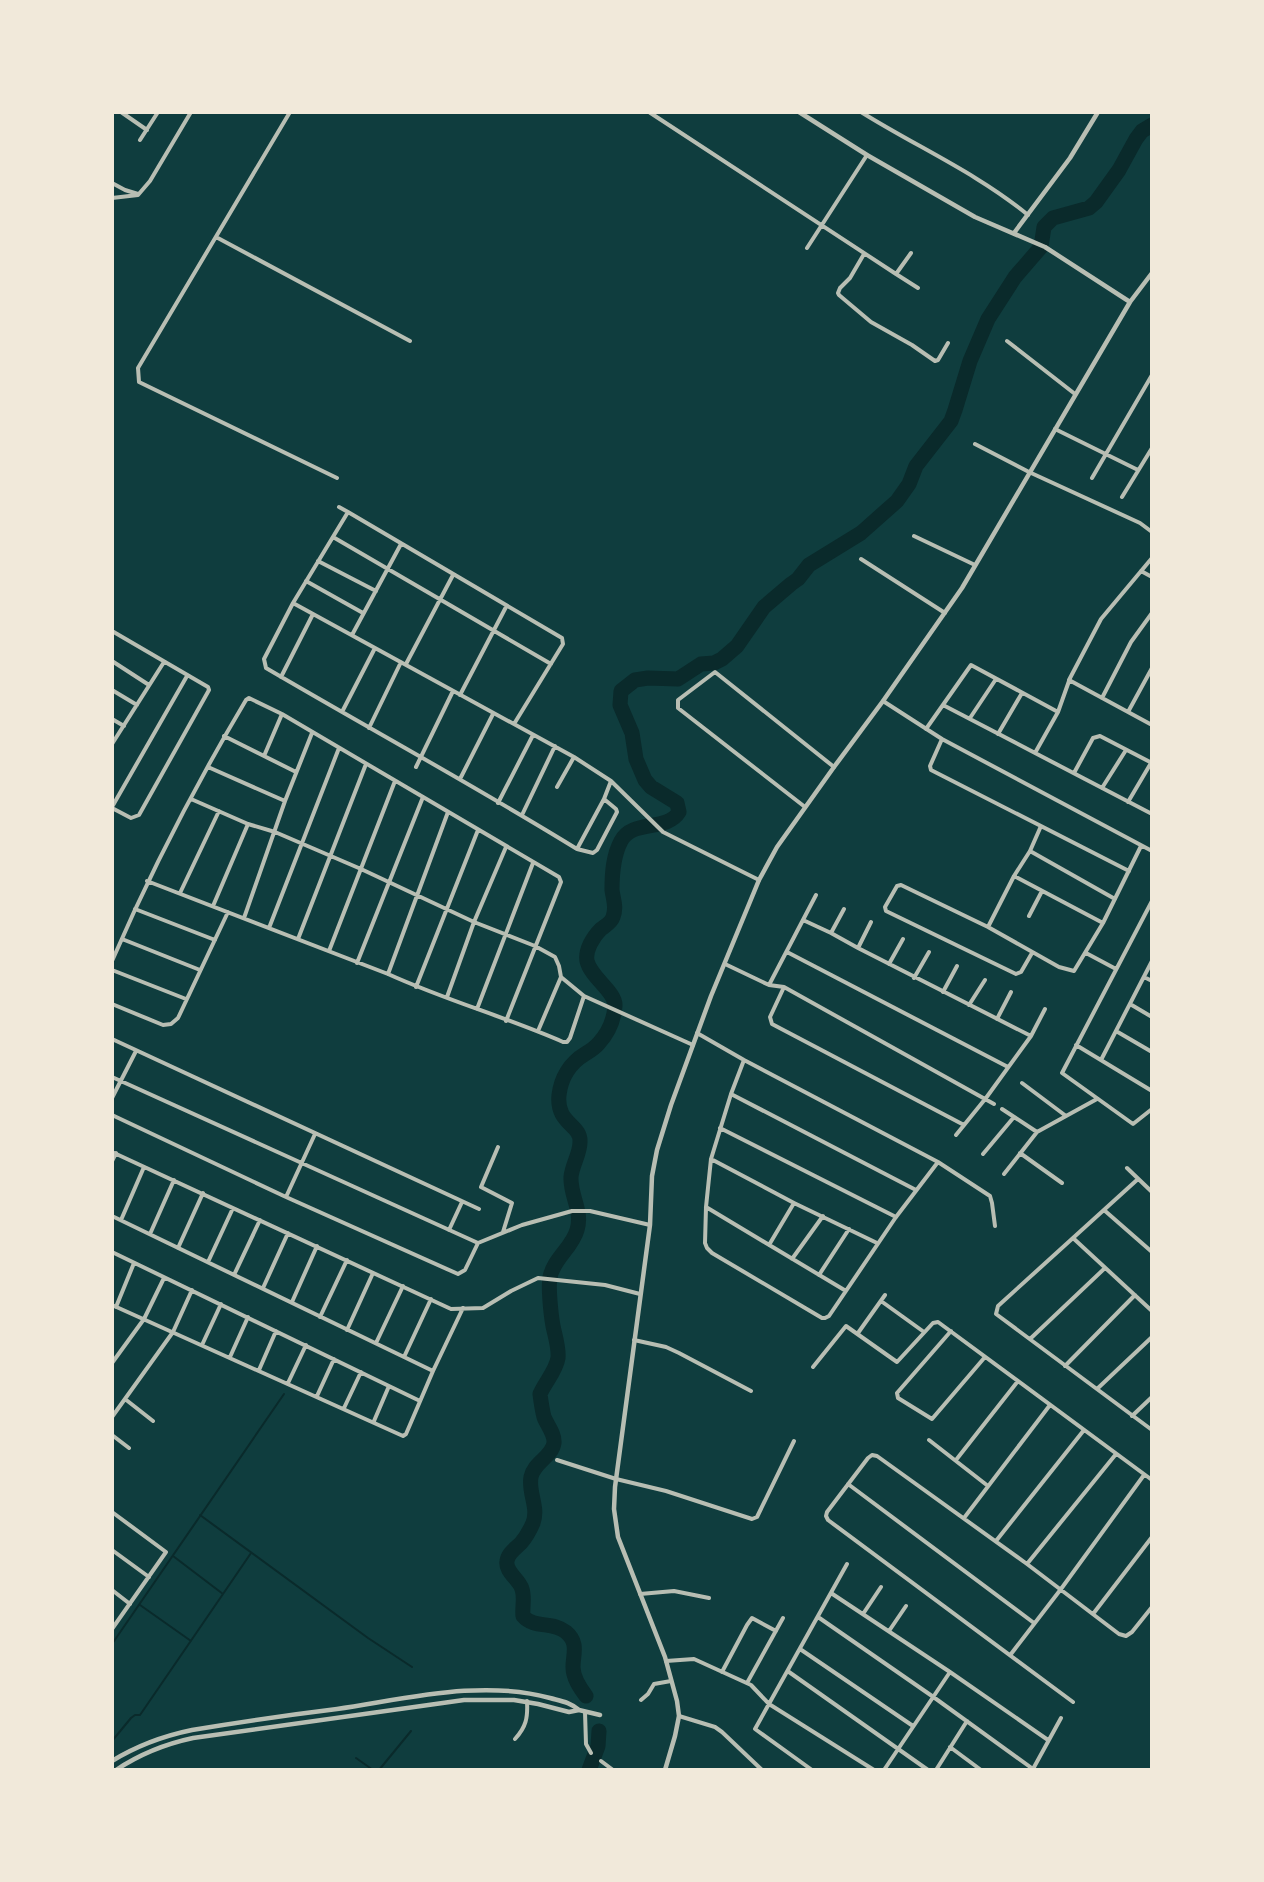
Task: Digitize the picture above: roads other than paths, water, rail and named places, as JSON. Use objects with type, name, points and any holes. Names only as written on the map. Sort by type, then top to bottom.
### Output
[{"type":"street","points":[[121,112],[147,130]]},
{"type":"street","points":[[140,140],[158,112]]},
{"type":"street","points":[[112,198],[138,195],[150,182],[191,112]]},
{"type":"street","points":[[290,112],[138,368],[139,382],[337,478]]},
{"type":"street","points":[[649,112],[918,288]]},
{"type":"street","points":[[799,112],[975,218],[1045,247],[1130,302]]},
{"type":"street","points":[[861,112],[961,169],[1009,199],[1028,215]]},
{"type":"street","points":[[1014,233],[1070,158],[1098,112]]},
{"type":"street","points":[[807,248],[867,155]]},
{"type":"street","points":[[112,183],[138,195]]},
{"type":"street","points":[[216,237],[410,341]]},
{"type":"street","points":[[896,274],[911,253]]},
{"type":"street","points":[[864,254],[850,278],[840,288],[838,295],[871,322],[935,361],[938,360],[948,343]]},
{"type":"street","points":[[664,1770],[680,1716],[666,1661],[618,1537],[614,1509],[615,1479],[650,1225],[652,1176],[657,1150],[671,1105],[724,964],[759,880],[775,850],[946,613],[1130,302],[1152,273]]},
{"type":"street","points":[[1006,341],[1075,394]]},
{"type":"street","points":[[1092,478],[1152,375]]},
{"type":"street","points":[[1055,429],[1138,470]]},
{"type":"street","points":[[975,444],[1029,472],[1140,523],[1152,532]]},
{"type":"street","points":[[1122,497],[1152,448]]},
{"type":"street","points":[[339,507],[562,638],[563,644],[514,724]]},
{"type":"street","points":[[348,512],[293,603],[264,659],[266,668],[578,849],[593,853],[597,850],[617,812],[616,808],[604,799]]},
{"type":"street","points":[[914,536],[975,565]]},
{"type":"street","points":[[333,537],[551,664]]},
{"type":"street","points":[[352,635],[401,544]]},
{"type":"street","points":[[1035,753],[1058,712],[1069,680],[1101,619],[1152,558]]},
{"type":"street","points":[[861,559],[946,613]]},
{"type":"street","points":[[318,561],[375,591]]},
{"type":"street","points":[[1141,571],[1152,577]]},
{"type":"street","points":[[369,728],[453,575]]},
{"type":"street","points":[[306,581],[364,613]]},
{"type":"street","points":[[293,603],[574,757],[611,782],[663,832],[759,880]]},
{"type":"street","points":[[460,695],[506,607]]},
{"type":"street","points":[[1102,698],[1131,642],[1152,613]]},
{"type":"street","points":[[281,677],[313,614]]},
{"type":"street","points":[[112,631],[208,687],[209,690],[139,815],[131,818],[112,807],[187,676]]},
{"type":"street","points":[[342,712],[375,648]]},
{"type":"street","points":[[112,662],[149,685]]},
{"type":"street","points":[[112,744],[164,662]]},
{"type":"street","points":[[926,729],[971,665],[1058,712]]},
{"type":"street","points":[[1128,712],[1152,668]]},
{"type":"street","points":[[805,807],[678,708],[678,700],[714,672],[834,767]]},
{"type":"street","points":[[970,718],[996,679]]},
{"type":"street","points":[[1069,680],[1152,725]]},
{"type":"street","points":[[112,690],[137,705]]},
{"type":"street","points":[[416,767],[453,691]]},
{"type":"street","points":[[998,734],[1022,693]]},
{"type":"street","points":[[112,961],[147,881],[224,736],[249,698],[282,714],[561,879],[506,1020]]},
{"type":"street","points":[[883,701],[942,739],[1152,851]]},
{"type":"street","points":[[943,705],[1152,814]]},
{"type":"street","points":[[264,756],[282,714]]},
{"type":"street","points":[[460,779],[494,714]]},
{"type":"street","points":[[112,719],[124,726]]},
{"type":"street","points":[[244,918],[285,801],[312,733]]},
{"type":"street","points":[[498,803],[533,735]]},
{"type":"street","points":[[224,736],[296,772]]},
{"type":"street","points":[[1074,773],[1096,736],[1151,763],[1128,802]]},
{"type":"street","points":[[942,739],[930,766],[931,770],[1129,871]]},
{"type":"street","points":[[522,815],[555,746]]},
{"type":"street","points":[[269,928],[339,748]]},
{"type":"street","points":[[1102,788],[1126,750]]},
{"type":"street","points":[[557,787],[574,757]]},
{"type":"street","points":[[298,939],[366,764]]},
{"type":"street","points":[[208,767],[285,801]]},
{"type":"street","points":[[329,951],[395,781]]},
{"type":"street","points":[[578,849],[611,782]]},
{"type":"street","points":[[357,963],[423,797]]},
{"type":"street","points":[[191,799],[361,869],[555,957],[560,966],[561,976],[538,1031]]},
{"type":"street","points":[[180,893],[219,811]]},
{"type":"street","points":[[388,974],[448,813]]},
{"type":"street","points":[[213,906],[248,824]]},
{"type":"street","points":[[988,927],[1014,876],[1030,851],[1041,826]]},
{"type":"street","points":[[416,987],[478,830]]},
{"type":"street","points":[[1032,953],[1021,972],[1016,974],[886,911],[885,907],[897,886],[901,885],[988,927],[1032,953],[1074,972],[1103,923],[1141,846]]},
{"type":"street","points":[[447,997],[474,922],[506,847]]},
{"type":"street","points":[[1030,851],[1115,899]]},
{"type":"street","points":[[477,1009],[504,933],[533,862]]},
{"type":"street","points":[[1014,876],[1103,923]]},
{"type":"street","points":[[147,881],[563,1042],[567,1042],[570,1038],[584,996]]},
{"type":"street","points":[[1029,916],[1042,891]]},
{"type":"street","points":[[769,985],[816,895]]},
{"type":"street","points":[[1152,901],[1062,1073],[1133,1124],[1152,1109]]},
{"type":"street","points":[[135,909],[215,940]]},
{"type":"street","points":[[831,933],[844,909]]},
{"type":"street","points":[[1147,910],[1152,913]]},
{"type":"street","points":[[112,1004],[163,1025],[171,1024],[178,1018],[228,912]]},
{"type":"street","points":[[803,920],[1031,1036]]},
{"type":"street","points":[[858,948],[872,922]]},
{"type":"street","points":[[122,939],[200,970]]},
{"type":"street","points":[[889,964],[903,939]]},
{"type":"street","points":[[787,952],[1008,1067]]},
{"type":"street","points":[[914,978],[929,952]]},
{"type":"street","points":[[1086,953],[1116,969]]},
{"type":"street","points":[[1101,1060],[1152,961]]},
{"type":"street","points":[[724,964],[769,985],[784,987],[994,1104]]},
{"type":"street","points":[[943,992],[957,966]]},
{"type":"street","points":[[112,970],[186,999]]},
{"type":"street","points":[[561,976],[584,996],[693,1044]]},
{"type":"street","points":[[1144,976],[1152,981]]},
{"type":"street","points":[[969,1005],[985,980]]},
{"type":"street","points":[[784,987],[770,1017],[772,1024],[964,1125]]},
{"type":"street","points":[[997,1019],[1011,992]]},
{"type":"street","points":[[1130,1004],[1152,1017]]},
{"type":"street","points":[[956,1135],[1031,1036],[1045,1009]]},
{"type":"street","points":[[1116,1031],[1152,1052]]},
{"type":"street","points":[[697,1033],[938,1161],[990,1196],[995,1226]]},
{"type":"street","points":[[112,1039],[479,1209]]},
{"type":"street","points":[[1076,1045],[1152,1091]]},
{"type":"street","points":[[112,1098],[136,1050]]},
{"type":"street","points":[[744,1060],[730,1094],[711,1159],[705,1243],[711,1253],[822,1318],[825,1318],[846,1291],[877,1243],[938,1161]]},
{"type":"street","points":[[112,1077],[478,1243]]},
{"type":"street","points":[[1022,1083],[1066,1116]]},
{"type":"street","points":[[730,1094],[916,1190]]},
{"type":"street","points":[[1004,1174],[1037,1132],[1098,1099]]},
{"type":"street","points":[[1002,1109],[1037,1132]]},
{"type":"street","points":[[112,1115],[286,1197],[458,1274],[465,1270],[478,1243],[522,1225],[572,1211],[590,1211],[650,1225]]},
{"type":"street","points":[[983,1154],[1014,1116]]},
{"type":"street","points":[[720,1128],[896,1217]]},
{"type":"street","points":[[286,1197],[315,1134]]},
{"type":"street","points":[[498,1147],[481,1187],[512,1203],[502,1233]]},
{"type":"street","points":[[112,1161],[114,1152],[452,1309],[483,1308],[538,1278],[605,1286],[640,1294]]},
{"type":"street","points":[[1020,1153],[1062,1183]]},
{"type":"street","points":[[711,1159],[877,1243]]},
{"type":"street","points":[[121,1220],[144,1167]]},
{"type":"street","points":[[1127,1168],[1152,1192]]},
{"type":"street","points":[[1138,1179],[998,1306],[996,1314],[1152,1430]]},
{"type":"street","points":[[150,1234],[174,1180]]},
{"type":"street","points":[[178,1248],[203,1193]]},
{"type":"street","points":[[449,1230],[462,1202]]},
{"type":"street","points":[[769,1245],[794,1203]]},
{"type":"street","points":[[706,1207],[846,1291]]},
{"type":"street","points":[[208,1262],[233,1208]]},
{"type":"street","points":[[1104,1210],[1152,1252]]},
{"type":"street","points":[[112,1216],[433,1371]]},
{"type":"street","points":[[792,1259],[822,1216]]},
{"type":"street","points":[[234,1275],[260,1220]]},
{"type":"street","points":[[819,1275],[849,1229]]},
{"type":"street","points":[[263,1288],[288,1233]]},
{"type":"street","points":[[1073,1238],[1152,1311]]},
{"type":"street","points":[[292,1302],[317,1246]]},
{"type":"street","points":[[112,1252],[420,1401]]},
{"type":"street","points":[[320,1317],[347,1260]]},
{"type":"street","points":[[134,1263],[114,1306],[403,1436],[406,1434],[463,1308]]},
{"type":"street","points":[[1030,1339],[1105,1268]]},
{"type":"street","points":[[347,1330],[373,1273]]},
{"type":"street","points":[[112,1363],[144,1319],[164,1278]]},
{"type":"street","points":[[375,1343],[403,1286]]},
{"type":"street","points":[[112,1417],[173,1332],[192,1290]]},
{"type":"street","points":[[858,1333],[885,1295]]},
{"type":"street","points":[[1065,1366],[1135,1295]]},
{"type":"street","points":[[404,1357],[431,1299]]},
{"type":"street","points":[[881,1301],[924,1332]]},
{"type":"street","points":[[202,1345],[221,1304]]},
{"type":"street","points":[[230,1358],[248,1317]]},
{"type":"street","points":[[813,1367],[844,1328],[849,1326],[897,1362],[935,1321],[1152,1480]]},
{"type":"street","points":[[259,1370],[276,1331]]},
{"type":"street","points":[[951,1331],[897,1393],[898,1398],[932,1419],[985,1357]]},
{"type":"street","points":[[1097,1389],[1152,1338]]},
{"type":"street","points":[[634,1340],[666,1347],[751,1391]]},
{"type":"street","points":[[288,1383],[306,1345]]},
{"type":"street","points":[[317,1396],[334,1359]]},
{"type":"street","points":[[344,1408],[361,1372]]},
{"type":"street","points":[[956,1460],[1018,1381]]},
{"type":"street","points":[[374,1421],[389,1386]]},
{"type":"street","points":[[1132,1416],[1152,1397]]},
{"type":"street","points":[[125,1399],[153,1421]]},
{"type":"street","points":[[964,1518],[1050,1405]]},
{"type":"street","points":[[996,1541],[1084,1430]]},
{"type":"street","points":[[112,1435],[129,1448]]},
{"type":"street","points":[[929,1440],[988,1486]]},
{"type":"street","points":[[557,1460],[755,1519],[794,1441]]},
{"type":"street","points":[[1027,1564],[1116,1454]]},
{"type":"street","points":[[1073,1702],[828,1520],[827,1512],[872,1455],[877,1456],[996,1541],[1119,1634],[1126,1636],[1132,1632],[1152,1607]]},
{"type":"street","points":[[1011,1654],[1144,1474]]},
{"type":"street","points":[[848,1484],[1034,1623]]},
{"type":"street","points":[[112,1512],[166,1552],[113,1629]]},
{"type":"street","points":[[1094,1614],[1152,1537]]},
{"type":"street","points":[[112,1550],[148,1577]]},
{"type":"street","points":[[813,1770],[755,1729],[789,1672],[847,1564]]},
{"type":"street","points":[[863,1614],[881,1587]]},
{"type":"street","points":[[112,1590],[130,1604]]},
{"type":"street","points":[[640,1594],[674,1591],[709,1598]]},
{"type":"street","points":[[831,1593],[1048,1740]]},
{"type":"street","points":[[889,1631],[906,1606]]},
{"type":"street","points":[[818,1617],[1033,1769],[1061,1718]]},
{"type":"street","points":[[722,1672],[752,1618],[776,1631]]},
{"type":"street","points":[[747,1683],[783,1618]]},
{"type":"street","points":[[800,1649],[913,1726]]},
{"type":"street","points":[[666,1661],[694,1659],[751,1685],[769,1704],[874,1770]]},
{"type":"street","points":[[789,1672],[928,1770]]},
{"type":"street","points":[[884,1770],[950,1672]]},
{"type":"street","points":[[641,1700],[654,1684],[671,1681]]},
{"type":"street","points":[[112,1761],[137,1746],[192,1730],[440,1694],[486,1690],[515,1691],[572,1704],[582,1711],[586,1744],[591,1753]]},
{"type":"street","points":[[116,1770],[150,1751],[193,1738],[441,1703],[486,1699],[527,1701],[570,1712],[582,1711],[600,1715]]},
{"type":"street","points":[[515,1739],[525,1727],[527,1701]]},
{"type":"street","points":[[680,1716],[714,1727],[722,1732],[762,1770]]},
{"type":"street","points":[[936,1770],[967,1721]]},
{"type":"street","points":[[950,1747],[981,1770]]},
{"type":"street","points":[[601,1761],[613,1770]]},
{"type":"waterway","points":[[586,1696],[574,1675],[573,1640],[561,1629],[527,1620],[523,1616],[522,1589],[508,1569],[507,1561],[525,1538],[533,1523],[535,1511],[531,1477],[536,1467],[553,1448],[554,1443],[544,1417],[540,1394],[558,1358],[549,1282],[555,1264],[577,1230],[578,1216],[571,1177],[580,1142],[577,1131],[561,1112],[560,1089],[571,1066],[602,1039],[610,1026],[615,1006],[612,995],[589,967],[587,952],[595,936],[611,921],[614,913],[613,871],[621,841],[633,830],[666,822],[679,812],[677,803],[651,787],[645,780],[636,759],[632,733],[620,705],[621,691],[635,680],[678,679],[701,664],[714,663],[722,659],[737,646],[764,607],[798,579],[809,565],[861,533],[897,501],[909,484],[916,466],[951,421],[970,361],[988,319],[1015,277],[1041,247],[1044,227],[1053,218],[1089,208],[1096,202],[1119,170],[1136,139],[1142,131],[1152,125]]},
{"type":"waterway","points":[[112,1644],[284,1394]]},
{"type":"waterway","points":[[200,1515],[368,1638],[412,1667]]},
{"type":"waterway","points":[[173,1556],[223,1594],[251,1553]]},
{"type":"waterway","points":[[112,1741],[131,1718],[140,1715],[223,1594]]},
{"type":"waterway","points":[[140,1605],[191,1641]]},
{"type":"waterway","points":[[379,1770],[411,1731]]},
{"type":"waterway","points":[[589,1770],[598,1746],[599,1731]]},
{"type":"waterway","points":[[356,1758],[373,1770]]}]
